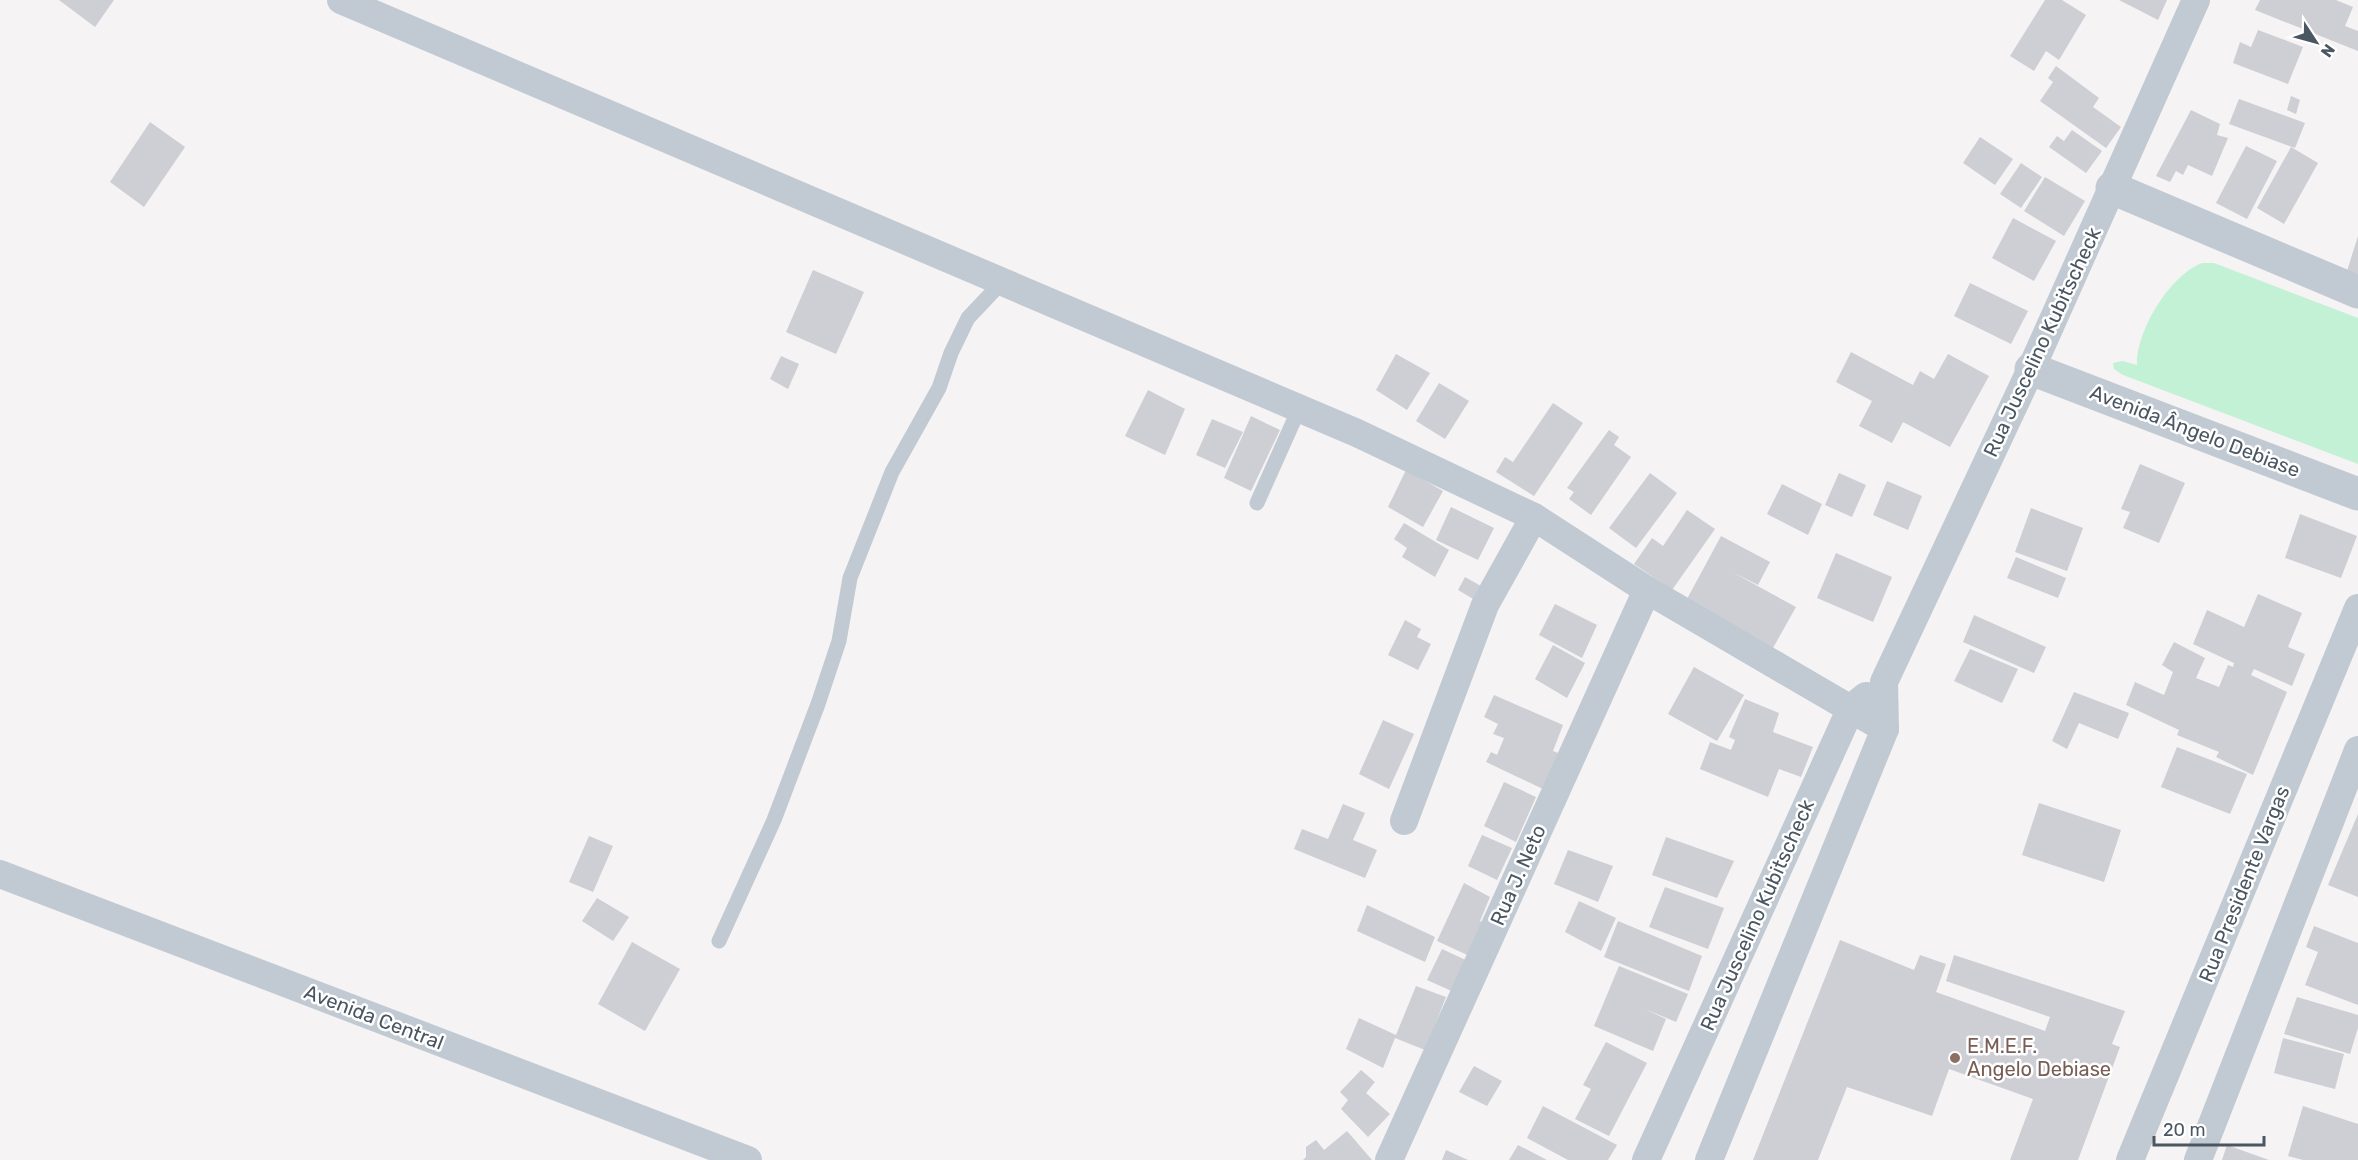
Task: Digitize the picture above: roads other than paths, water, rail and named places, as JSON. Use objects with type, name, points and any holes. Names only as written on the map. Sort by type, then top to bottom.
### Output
[{"type":"street","points":[[341,0],[1357,433],[1534,517],[1647,590],[1885,729]]},
{"type":"street","name":"Rua Juscelino Kubitscheck","points":[[1709,1160],[1885,729],[1884,682],[2031,369],[2196,0]]},
{"type":"street","points":[[2112,188],[2358,292]]},
{"type":"street","name":"Avenida Ângelo Debiase","points":[[2031,369],[2358,494]]},
{"type":"street","points":[[1404,821],[1485,605],[1534,517]]},
{"type":"street","name":"Rua J. Neto","points":[[1389,1160],[1647,590]]},
{"type":"street","name":"Rua Presidente Vargas","points":[[2130,1160],[2358,608]]},
{"type":"street","name":"Rua Juscelino Kubitscheck","points":[[1646,1160],[1851,708],[1884,682]]},
{"type":"street","points":[[2198,1160],[2358,750]]},
{"type":"street","name":"Avenida Central","points":[[0,874],[748,1160]]},
{"type":"lane","points":[[719,940],[774,820],[818,704],[839,641],[850,578],[892,472],[939,388],[951,353],[968,318],[1002,282]]},
{"type":"lane","points":[[1257,503],[1299,410]]},
{"type":"place","name":"E.M.E.F. Angelo Debiase","points":[[1955,1058]]}]
